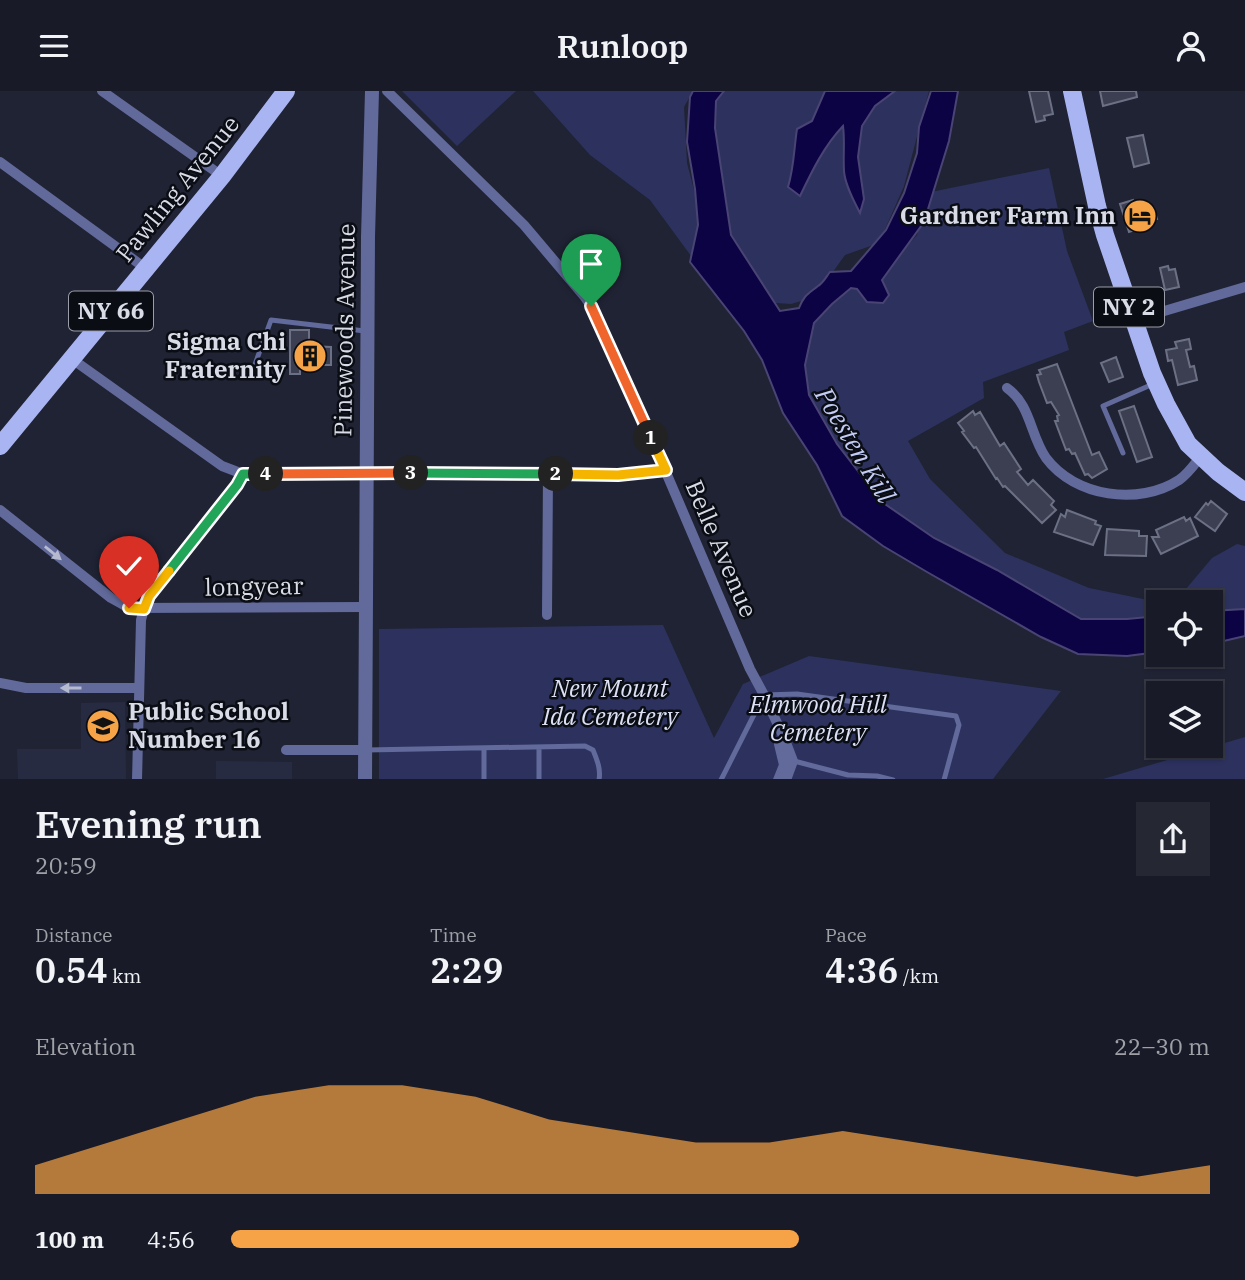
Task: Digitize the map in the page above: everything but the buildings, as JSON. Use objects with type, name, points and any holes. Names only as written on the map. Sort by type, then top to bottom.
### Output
[{"type":"main road","name":"Pawling Avenue","points":[[0,446],[222,176],[286,91]]},
{"type":"main road","name":"NY 2","points":[[1072,91],[1104,235],[1156,382],[1188,444],[1245,492]]},
{"type":"street","points":[[102,91],[222,176]]},
{"type":"street","name":"Pinewoods Avenue","points":[[365,779],[372,91]]},
{"type":"street","name":"Belle Avenue","points":[[387,91],[524,225],[591,306],[666,470],[750,669],[764,695],[766,715],[789,763]]},
{"type":"street","points":[[0,162],[145,268]]},
{"type":"street","points":[[1134,320],[1245,287]]},
{"type":"street","points":[[72,359],[222,466],[243,474],[618,475],[666,470]]},
{"type":"street","points":[[1007,389],[1022,402],[1047,459],[1071,481],[1092,490],[1129,495],[1154,492],[1180,480],[1201,456]]},
{"type":"street","points":[[137,779],[141,619],[144,609],[149,596],[243,474]]},
{"type":"street","points":[[547,615],[548,474]]},
{"type":"street","name":"longyear","points":[[0,510],[111,599],[129,608],[365,607]]},
{"type":"street","points":[[2,686],[139,688]]},
{"type":"street","points":[[286,750],[366,750]]},
{"type":"street","points":[[778,779],[789,763]]},
{"type":"street","points":[[786,779],[789,763]]},
{"type":"lane","points":[[253,370],[271,320],[368,331]]},
{"type":"lane","points":[[1123,453],[1103,406],[1156,382]]},
{"type":"lane","points":[[721,779],[764,695],[797,694],[956,716],[959,725],[944,779]]},
{"type":"lane","points":[[366,750],[585,746],[593,750],[598,762],[598,779]]},
{"type":"lane","points":[[539,747],[539,779]]},
{"type":"lane","points":[[484,748],[484,779]]},
{"type":"lane","points":[[789,763],[856,777],[877,776],[893,779]]},
{"type":"shaded area","points":[[693,91],[724,91],[716,101],[715,128],[731,235],[780,311],[799,308],[805,297],[830,272],[851,271],[886,230],[904,193],[917,153],[919,127],[931,91],[958,91],[949,141],[924,222],[882,280],[889,295],[883,303],[867,302],[857,289],[851,288],[814,323],[805,365],[809,395],[837,444],[882,502],[934,538],[997,570],[1081,619],[1146,617],[1146,654],[1127,656],[1078,654],[1041,637],[927,572],[883,546],[842,516],[817,465],[783,413],[762,360],[744,331],[690,262],[698,225],[687,142],[690,97]]},
{"type":"shaded area","points":[[825,91],[895,91],[875,106],[862,126],[858,157],[864,199],[860,213],[845,176],[843,126],[824,150],[800,196],[788,187],[797,129],[812,121]]},
{"type":"shaded area","points":[[1245,609],[1245,636],[1223,641],[1223,610]]},
{"type":"shaded area","name":"Public School Number 16","points":[[125,702],[126,779],[18,779],[17,749],[81,749],[81,703]]},
{"type":"shaded area","points":[[216,761],[292,762],[292,779],[216,779]]},
{"type":"green space","points":[[402,91],[516,91],[457,146]]},
{"type":"green space","points":[[533,91],[693,91],[684,107],[687,163],[727,305],[650,200],[590,155]]},
{"type":"green space","points":[[722,91],[929,91],[904,186],[879,243],[845,255],[815,297],[791,304],[750,301],[727,255],[711,133],[716,99]]},
{"type":"green space","points":[[1049,168],[1067,251],[1093,321],[1064,332],[1069,350],[983,382],[984,398],[908,441],[930,479],[1005,553],[1089,588],[1146,600],[1146,620],[1075,622],[953,557],[877,500],[837,451],[807,397],[801,365],[811,322],[850,287],[880,276],[917,235],[931,192]]},
{"type":"green space","points":[[1237,544],[1245,546],[1245,613],[1223,614],[1223,590],[1185,590],[1212,558]]},
{"type":"green space","points":[[663,625],[714,738],[743,684],[809,656],[1061,691],[993,779],[379,779],[379,629]]},
{"type":"green space","points":[[1245,737],[1245,779],[1103,779],[1174,758],[1223,758],[1223,744]]},
{"type":"place","name":"Gardner Farm Inn","points":[[1140,216]]},
{"type":"place","name":"Sigma Chi Fraternity","points":[[310,356]]},
{"type":"place","name":"Public School Number 16","points":[[103,726]]},
{"type":"route","points":[[129,608],[144,609],[149,596],[243,474],[636,475],[666,470],[591,306]]},
{"type":"water label","name":"Poesten Kill","points":[[855,445]]},
{"type":"park label","name":"New Mount Ida Cemetery","points":[[610,703]]},
{"type":"park label","name":"Elmwood Hill Cemetery","points":[[818,719]]}]
